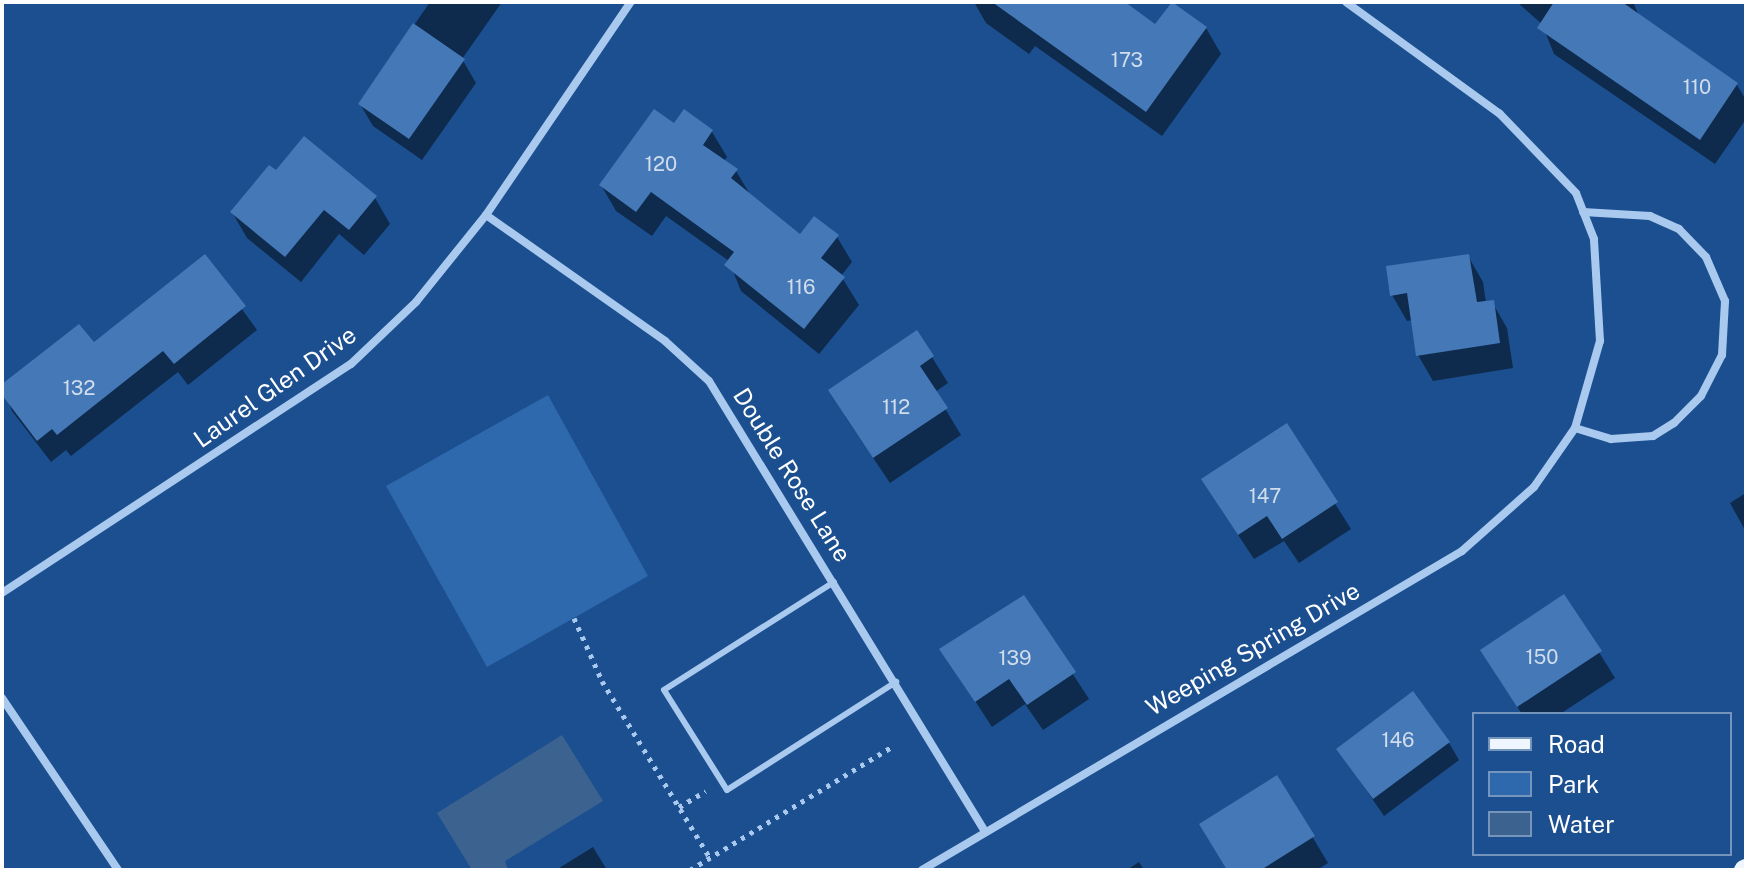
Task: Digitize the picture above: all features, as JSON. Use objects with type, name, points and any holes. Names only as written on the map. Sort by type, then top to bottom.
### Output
[{"type":"street","name":"Laurel Glen Drive","points":[[2,593],[351,364],[416,302],[486,215],[631,2]]},
{"type":"street","name":"Weeping Spring Drive","points":[[922,870],[984,830],[1462,551],[1534,487],[1575,428],[1600,341],[1594,239],[1576,193],[1500,114],[1346,2]]},
{"type":"street","points":[[1575,428],[1611,439],[1653,436],[1674,423],[1701,396],[1722,355],[1725,301],[1706,257],[1679,229],[1650,216],[1583,212]]},
{"type":"street","name":"Double Rose Lane","points":[[486,215],[665,341],[709,381],[835,581],[984,830]]},
{"type":"street","points":[[2,698],[118,870]]},
{"type":"lane","points":[[835,581],[664,690],[727,790],[896,682]]},
{"type":"path","points":[[574,618],[602,681],[710,858]]},
{"type":"path","points":[[690,870],[893,746]]},
{"type":"green space","points":[[548,395],[648,576],[487,667],[386,486]]},
{"type":"water","points":[[562,735],[603,801],[505,861],[508,870],[472,870],[437,813]]},
{"type":"building","points":[[992,2],[1125,2],[1155,24],[1172,2],[1207,27],[1146,112]]},
{"type":"building","points":[[1554,2],[1622,2],[1738,83],[1700,140],[1537,28]]},
{"type":"building","points":[[413,23],[465,59],[409,139],[358,104]]},
{"type":"building","points":[[654,109],[674,123],[684,109],[713,130],[703,145],[738,169],[731,178],[800,234],[814,216],[839,235],[821,258],[845,277],[804,329],[724,265],[734,252],[651,192],[636,212],[599,185]]},
{"type":"building","points":[[304,136],[377,196],[349,230],[324,210],[285,257],[230,212],[269,165],[276,170]]},
{"type":"building","points":[[205,254],[246,306],[174,364],[163,351],[57,435],[52,429],[37,441],[2,395],[2,384],[79,324],[94,342]]},
{"type":"building","points":[[1469,254],[1477,302],[1494,300],[1500,343],[1416,356],[1407,293],[1390,296],[1386,266]]},
{"type":"building","points":[[917,330],[934,356],[920,366],[948,408],[873,458],[828,390]]},
{"type":"building","points":[[1287,423],[1338,502],[1282,539],[1267,516],[1238,535],[1201,479]]},
{"type":"building","points":[[1564,594],[1602,651],[1517,707],[1480,650]]},
{"type":"building","points":[[1024,595],[1076,672],[1027,705],[1009,679],[975,702],[939,649]]},
{"type":"building","points":[[1413,691],[1450,742],[1373,799],[1336,749]]},
{"type":"building","points":[[1277,775],[1315,836],[1261,870],[1227,870],[1199,824]]}]
